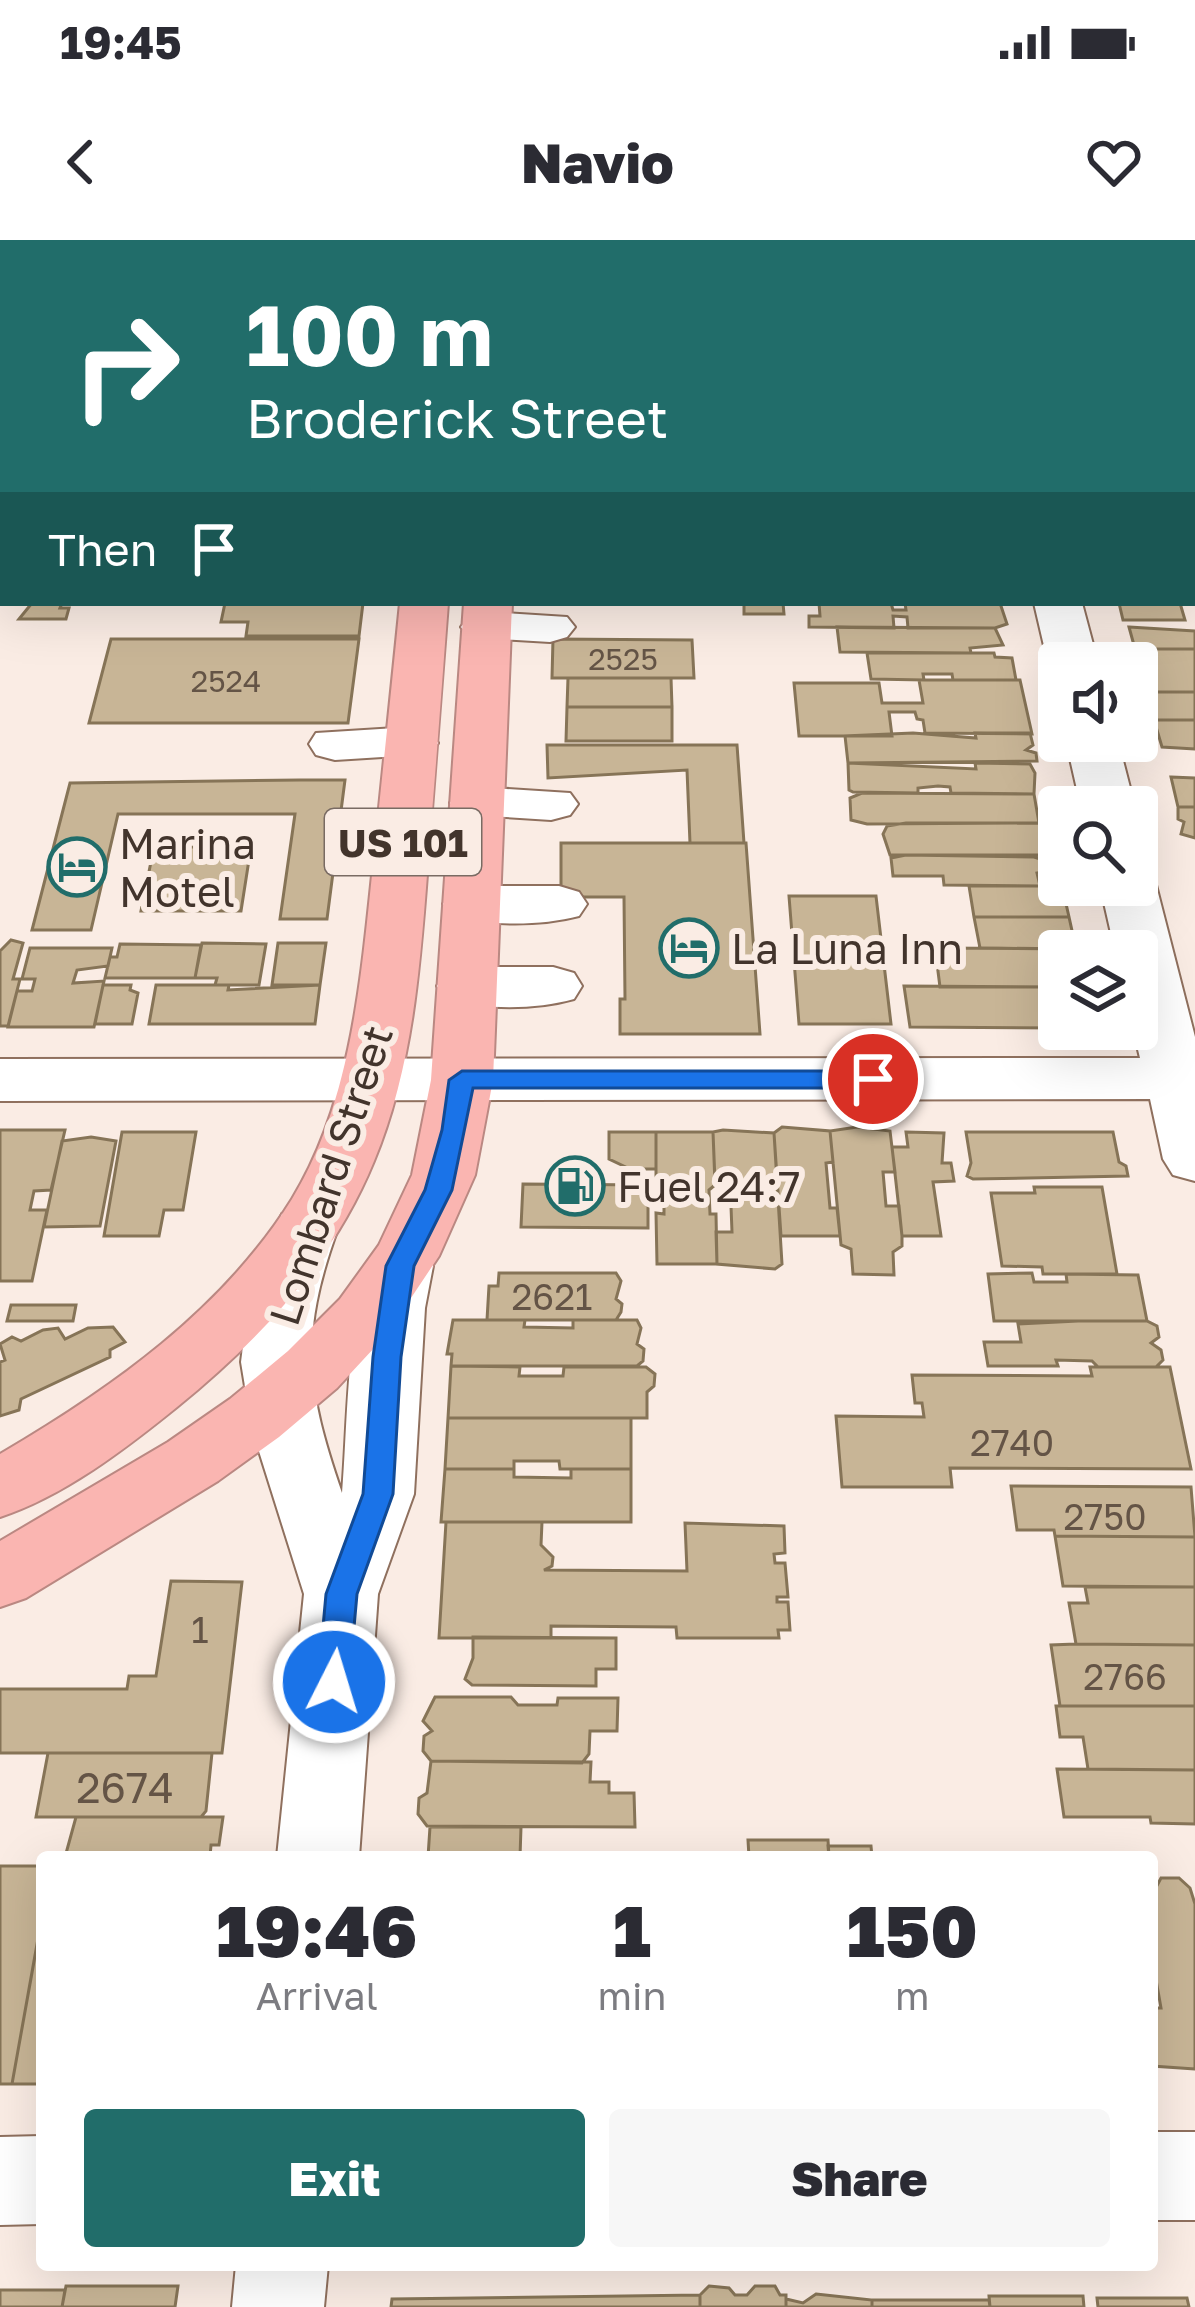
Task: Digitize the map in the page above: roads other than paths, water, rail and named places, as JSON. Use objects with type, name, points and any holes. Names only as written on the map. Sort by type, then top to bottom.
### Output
[{"type":"highway","name":"Lombard Street","points":[[305,1231],[342,1159],[368,1080],[393,956],[424,606]]},
{"type":"highway","name":"Lombard Street","points":[[400,1266],[438,1190],[455,1130],[462,1080],[487,615]]},
{"type":"highway","name":"US 101","points":[[0,1490],[86,1437],[163,1379],[241,1307],[305,1231]]},
{"type":"highway","name":"US 101","points":[[0,1577],[194,1460],[279,1398],[349,1333],[400,1266]]},
{"type":"street","points":[[1059,606],[1068,642]]},
{"type":"street","points":[[487,615],[550,627]]},
{"type":"street","points":[[335,744],[412,743]]},
{"type":"street","points":[[477,803],[551,805]]},
{"type":"street","points":[[471,904],[559,904]]},
{"type":"street","points":[[1134,906],[1185,1078],[1195,1159]]},
{"type":"street","points":[[466,986],[553,986]]},
{"type":"street","points":[[0,1080],[1185,1078]]},
{"type":"street","name":"Lombard Street","points":[[305,1231],[276,1330],[279,1398],[341,1594]]},
{"type":"street","name":"Lombard Street","points":[[319,1851],[341,1594],[378,1494],[389,1341],[400,1266]]},
{"type":"street","points":[[1158,2176],[1195,2176]]},
{"type":"street","points":[[0,2181],[36,2180]]},
{"type":"street","points":[[278,2307],[281,2271]]},
{"type":"place","name":"Marina Motel","points":[[77,867]]},
{"type":"place","name":"La Luna Inn","points":[[689,948]]},
{"type":"place","name":"Fuel 24:7","points":[[575,1186]]}]
